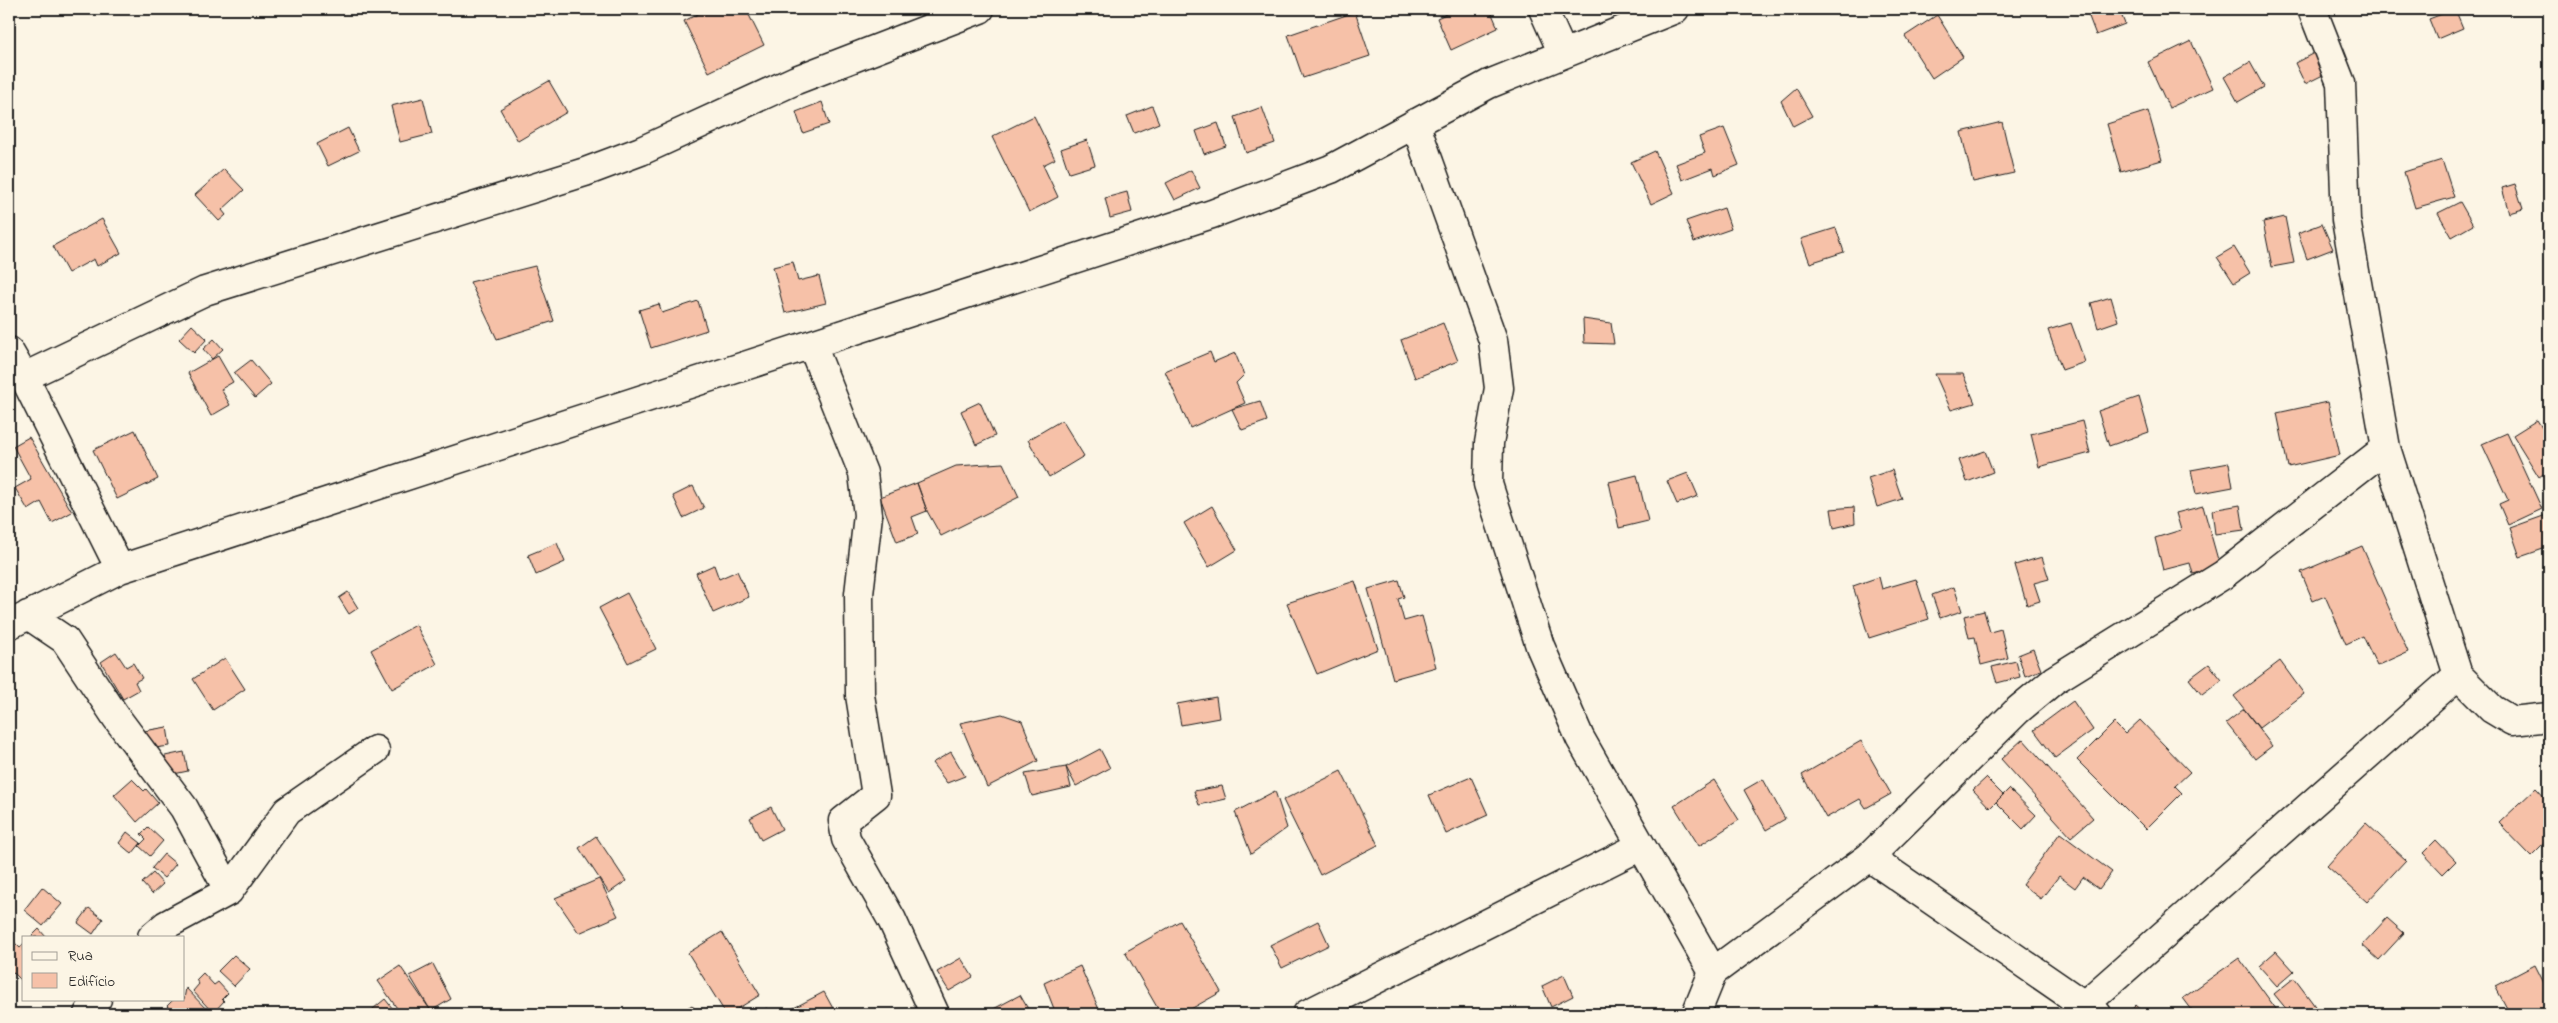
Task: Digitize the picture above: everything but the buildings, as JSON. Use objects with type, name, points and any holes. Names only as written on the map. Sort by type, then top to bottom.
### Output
[{"type":"street","points":[[24,377],[205,291],[567,178],[641,152],[796,80],[980,9]]},
{"type":"street","points":[[1543,9],[1563,54]]},
{"type":"street","points":[[19,620],[120,570],[1212,214],[1331,170],[1414,123],[1489,84],[1675,9]]},
{"type":"street","points":[[2312,9],[2341,83],[2346,220],[2386,448],[2458,675],[2492,709],[2512,721],[2549,717]]},
{"type":"street","points":[[1414,123],[1493,340],[1499,388],[1489,443],[1488,484],[1540,646],[1580,738],[1713,972]]},
{"type":"street","points":[[812,345],[862,473],[868,515],[859,594],[860,695],[876,795],[843,821],[846,839],[892,920],[935,1014]]},
{"type":"street","points":[[9,351],[24,377],[120,570]]},
{"type":"street","points":[[1696,1014],[1713,972],[1869,857],[2018,710],[2054,680],[2223,576],[2386,448]]},
{"type":"street","points":[[19,620],[65,640],[116,717],[184,808],[229,891]]},
{"type":"street","points":[[1869,857],[2085,1011],[2458,675]]},
{"type":"street","points":[[153,936],[166,926],[229,891],[287,811],[375,750]]},
{"type":"street","points":[[1307,1014],[1641,846]]},
{"type":"street","points":[[88,1014],[96,1000]]}]
